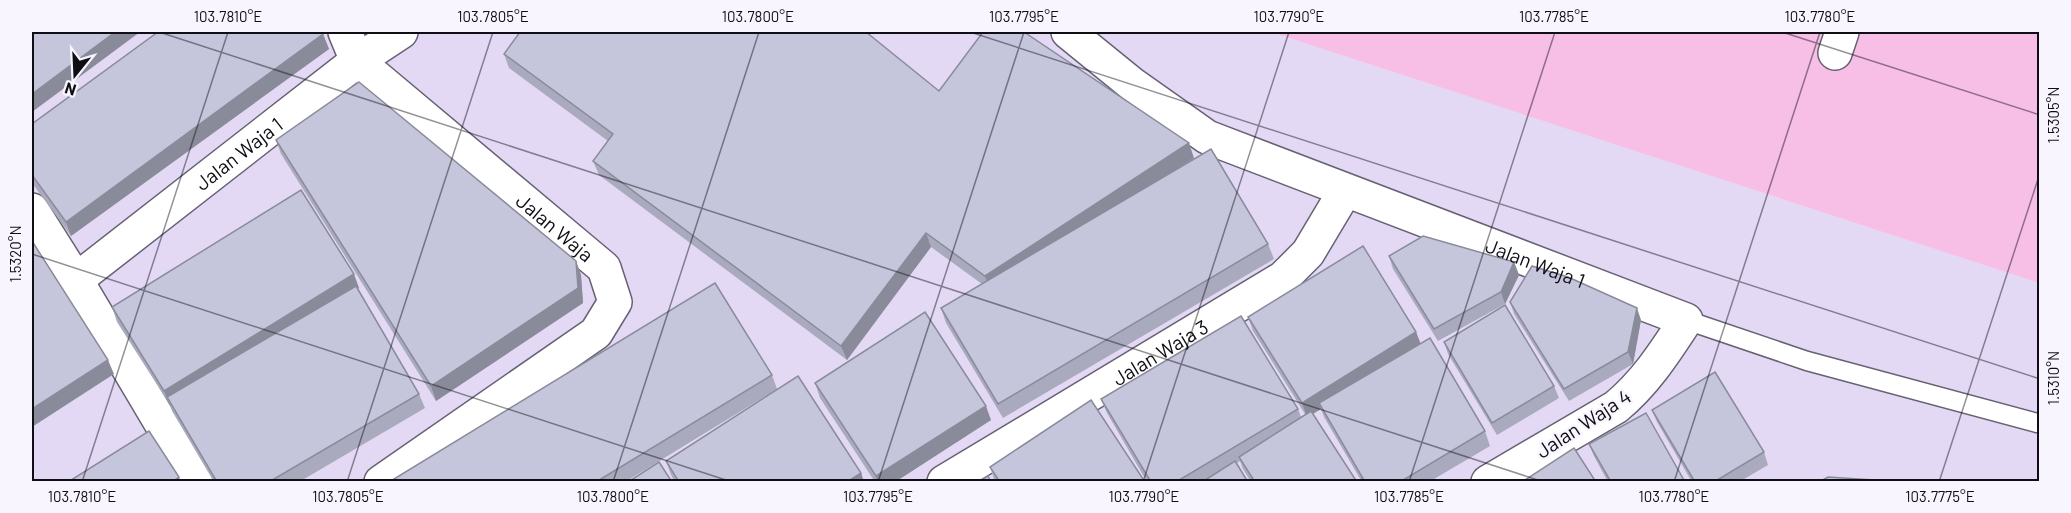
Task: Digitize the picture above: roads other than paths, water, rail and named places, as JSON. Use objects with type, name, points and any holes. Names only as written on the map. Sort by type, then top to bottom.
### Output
[{"type":"street","name":"Jalan Waja","points":[[345,32],[357,61],[604,268],[615,302],[596,333],[381,482]]},
{"type":"street","name":"Jalan Waja 1","points":[[76,280],[357,61],[401,32]]},
{"type":"street","name":"Jalan Waja 1","points":[[1068,32],[1132,84],[1208,137],[1686,320]]},
{"type":"street","name":"Jalan Waja 3","points":[[944,482],[1283,278],[1308,253],[1345,191]]},
{"type":"street","points":[[32,210],[196,482]]},
{"type":"street","name":"Jalan Waja 4","points":[[1488,482],[1616,407],[1634,392],[1653,370],[1686,320]]},
{"type":"lane","name":"Jalan Waja 1","points":[[1686,320],[1808,362],[2037,423]]}]
